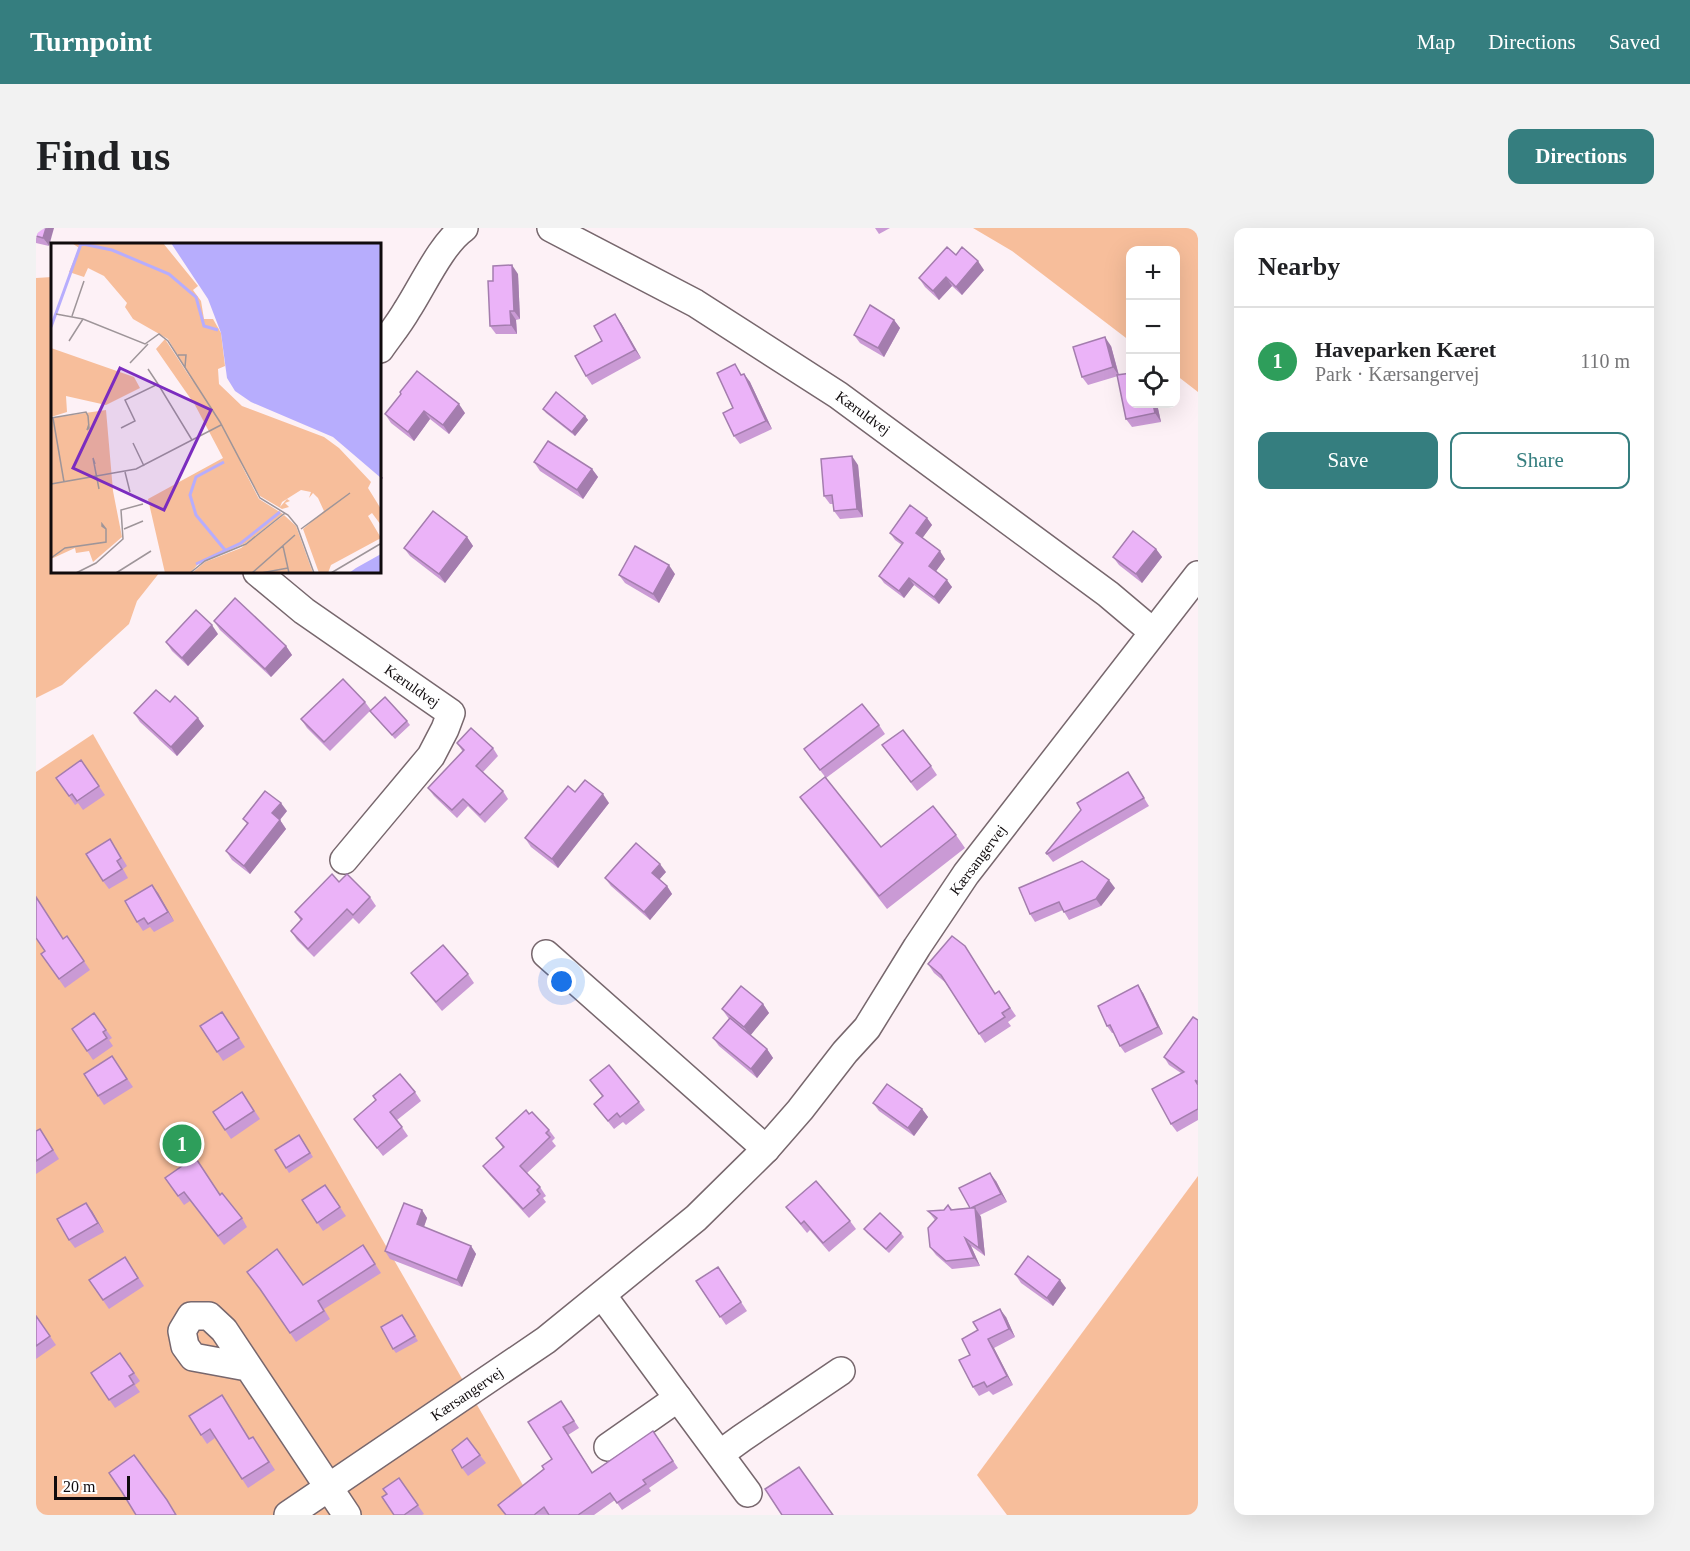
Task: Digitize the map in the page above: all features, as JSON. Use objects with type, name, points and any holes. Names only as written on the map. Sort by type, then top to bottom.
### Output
[{"type":"street","points":[[381,348],[406,313],[442,254],[458,232],[464,228]]},
{"type":"street","name":"Kæruldvej","points":[[551,228],[695,303],[838,395],[1108,594],[1153,632]]},
{"type":"street","name":"Kæruldvej","points":[[258,573],[304,611],[451,713],[431,756],[344,860]]},
{"type":"street","name":"Kærsangervej","points":[[288,1515],[546,1340],[696,1218],[766,1149],[867,1028],[966,874],[1198,574]]},
{"type":"street","points":[[546,954],[766,1149]]},
{"type":"street","points":[[602,1295],[748,1493]]},
{"type":"street","points":[[248,1367],[347,1515]]},
{"type":"street","points":[[720,1454],[841,1371]]},
{"type":"street","points":[[608,1447],[678,1398]]},
{"type":"shaded area","points":[[973,228],[1198,228],[1198,392],[1180,378],[1180,246],[1126,246],[1126,338],[1012,251]]},
{"type":"shaded area","points":[[51,277],[51,573],[159,573],[137,601],[129,624],[62,685],[36,698],[36,278]]},
{"type":"shaded area","points":[[93,734],[540,1515],[36,1515],[36,772]]},
{"type":"shaded area","points":[[1198,1176],[1198,1515],[1007,1515],[977,1475]]},
{"type":"building","points":[[36,228],[46,228],[43,238],[36,236]]},
{"type":"building","points":[[947,247],[956,255],[962,247],[978,261],[956,287],[946,277],[933,291],[919,278]]},
{"type":"building","points":[[512,265],[514,311],[510,311],[511,325],[490,326],[488,281],[493,281],[493,266]]},
{"type":"building","points":[[870,305],[894,320],[878,348],[854,335]]},
{"type":"building","points":[[615,314],[635,350],[586,376],[575,356],[602,341],[594,326]]},
{"type":"building","points":[[1105,337],[1113,367],[1082,377],[1073,347]]},
{"type":"building","points":[[735,364],[741,375],[744,374],[766,421],[734,436],[723,413],[733,408],[717,373]]},
{"type":"building","points":[[417,371],[459,404],[443,425],[424,411],[408,432],[385,414]]},
{"type":"building","points":[[1126,374],[1126,408],[1154,408],[1155,413],[1126,419],[1117,375]]},
{"type":"building","points":[[556,392],[585,416],[572,432],[543,409]]},
{"type":"building","points":[[548,441],[592,469],[577,490],[534,462]]},
{"type":"building","points":[[852,456],[857,509],[834,511],[832,495],[824,496],[821,459]]},
{"type":"building","points":[[910,505],[927,518],[916,533],[940,551],[929,566],[947,580],[934,597],[909,578],[899,591],[879,576],[903,543],[890,533]]},
{"type":"building","points":[[433,511],[467,537],[439,574],[404,548]]},
{"type":"building","points":[[1133,531],[1156,549],[1136,574],[1113,557]]},
{"type":"building","points":[[635,546],[669,565],[653,594],[619,575]]},
{"type":"building","points":[[235,598],[286,646],[265,669],[214,621]]},
{"type":"building","points":[[196,610],[212,625],[182,658],[166,642]]},
{"type":"building","points":[[343,679],[365,702],[324,742],[301,719]]},
{"type":"building","points":[[156,690],[170,702],[175,696],[198,718],[171,747],[134,713]]},
{"type":"building","points":[[385,697],[407,721],[392,735],[370,711]]},
{"type":"building","points":[[862,704],[879,725],[820,770],[804,749]]},
{"type":"building","points":[[471,728],[493,748],[476,766],[503,791],[480,815],[463,799],[452,810],[428,788],[464,750],[457,743]]},
{"type":"building","points":[[903,730],[931,766],[911,782],[882,745]]},
{"type":"building","points":[[81,760],[99,786],[77,801],[72,794],[69,796],[56,778]]},
{"type":"building","points":[[1128,772],[1144,798],[1046,853],[1081,810],[1077,803]]},
{"type":"building","points":[[825,777],[881,847],[933,806],[956,835],[879,896],[800,797]]},
{"type":"building","points":[[585,780],[603,794],[552,859],[525,838],[568,786],[575,792]]},
{"type":"building","points":[[265,791],[281,803],[272,813],[280,820],[244,866],[226,851],[248,823],[243,819]]},
{"type":"building","points":[[110,839],[121,858],[117,861],[122,869],[103,881],[86,854]]},
{"type":"building","points":[[636,843],[660,864],[652,873],[667,886],[644,912],[605,878]]},
{"type":"building","points":[[1082,861],[1109,880],[1096,899],[1064,912],[1059,902],[1030,914],[1019,888]]},
{"type":"building","points":[[332,874],[339,882],[347,874],[370,897],[353,915],[347,909],[308,949],[291,931],[302,919],[295,912]]},
{"type":"building","points":[[152,885],[168,912],[148,924],[144,918],[137,922],[125,901]]},
{"type":"building","points":[[36,897],[63,939],[67,936],[84,961],[59,979],[41,954],[45,951],[36,938]]},
{"type":"building","points":[[952,936],[965,946],[995,994],[999,991],[1010,1008],[1002,1013],[1005,1017],[979,1034],[941,975],[928,964]]},
{"type":"building","points":[[443,945],[468,974],[436,1002],[411,973]]},
{"type":"building","points":[[1138,985],[1158,1027],[1120,1046],[1098,1006]]},
{"type":"building","points":[[741,986],[763,1004],[744,1027],[722,1009]]},
{"type":"building","points":[[222,1012],[239,1038],[217,1052],[200,1026]]},
{"type":"building","points":[[94,1013],[106,1030],[103,1032],[107,1038],[87,1051],[72,1029]]},
{"type":"building","points":[[1193,1017],[1198,1020],[1198,1082],[1195,1080],[1198,1085],[1198,1109],[1171,1124],[1152,1089],[1184,1072],[1164,1057]]},
{"type":"building","points":[[730,1018],[767,1049],[751,1069],[713,1038]]},
{"type":"building","points":[[112,1056],[127,1079],[98,1096],[84,1074]]},
{"type":"building","points":[[609,1065],[639,1102],[620,1117],[617,1113],[608,1121],[594,1104],[603,1096],[590,1080]]},
{"type":"building","points":[[400,1074],[415,1092],[390,1112],[402,1127],[377,1148],[354,1119],[376,1100],[373,1096]]},
{"type":"building","points":[[887,1084],[922,1109],[908,1128],[873,1103]]},
{"type":"building","points":[[242,1092],[254,1111],[225,1130],[213,1112]]},
{"type":"building","points":[[526,1110],[529,1114],[532,1112],[549,1130],[546,1133],[550,1137],[520,1166],[540,1187],[537,1190],[540,1194],[523,1209],[483,1166],[504,1147],[496,1138]]},
{"type":"building","points":[[40,1129],[53,1150],[36,1161],[36,1131]]},
{"type":"building","points":[[299,1135],[310,1153],[286,1168],[275,1150]]},
{"type":"building","points":[[195,1157],[220,1195],[222,1193],[242,1218],[218,1236],[184,1192],[178,1196],[165,1178]]},
{"type":"building","points":[[990,1173],[1001,1194],[971,1208],[975,1208],[979,1248],[965,1238],[974,1258],[946,1261],[930,1247],[928,1228],[937,1218],[928,1211],[944,1210],[948,1205],[951,1210],[970,1208],[959,1188]]},
{"type":"building","points":[[816,1181],[850,1221],[823,1243],[804,1221],[801,1224],[786,1207]]},
{"type":"building","points":[[325,1185],[340,1207],[317,1223],[302,1200]]},
{"type":"building","points":[[86,1203],[98,1223],[69,1240],[57,1219]]},
{"type":"building","points":[[404,1203],[422,1210],[417,1224],[471,1246],[457,1280],[385,1251]]},
{"type":"building","points":[[880,1213],[901,1233],[886,1249],[864,1229]]},
{"type":"building","points":[[363,1245],[375,1264],[318,1301],[324,1311],[290,1333],[247,1272],[277,1249],[303,1285]]},
{"type":"building","points":[[1028,1256],[1060,1280],[1047,1298],[1015,1274]]},
{"type":"building","points":[[125,1257],[138,1278],[103,1300],[89,1280]]},
{"type":"building","points":[[718,1267],[741,1302],[720,1317],[696,1281]]},
{"type":"building","points":[[1000,1309],[1009,1329],[988,1339],[1007,1376],[987,1387],[984,1382],[973,1387],[959,1360],[970,1355],[962,1339],[978,1330],[973,1322]]},
{"type":"building","points":[[402,1315],[415,1336],[393,1349],[381,1327]]},
{"type":"building","points":[[36,1316],[50,1336],[36,1346]]},
{"type":"building","points":[[120,1353],[134,1373],[129,1376],[134,1384],[109,1400],[91,1373]]},
{"type":"building","points":[[222,1395],[249,1439],[253,1437],[269,1462],[242,1479],[210,1429],[201,1435],[189,1416]]},
{"type":"building","points":[[561,1401],[574,1421],[563,1427],[592,1473],[653,1431],[673,1461],[643,1480],[646,1484],[617,1503],[610,1493],[578,1515],[549,1515],[544,1507],[534,1515],[506,1515],[498,1505],[544,1469],[542,1466],[552,1459],[528,1422]]},
{"type":"building","points":[[467,1438],[480,1455],[462,1468],[452,1450]]},
{"type":"building","points":[[134,1455],[176,1515],[136,1515],[109,1473]]},
{"type":"building","points":[[799,1467],[833,1515],[782,1515],[765,1489]]},
{"type":"building","points":[[399,1478],[418,1505],[404,1515],[394,1515],[382,1497],[387,1494],[383,1489]]},
{"type":"place","name":"Haveparken Kæret","points":[[182,1144]]}]
